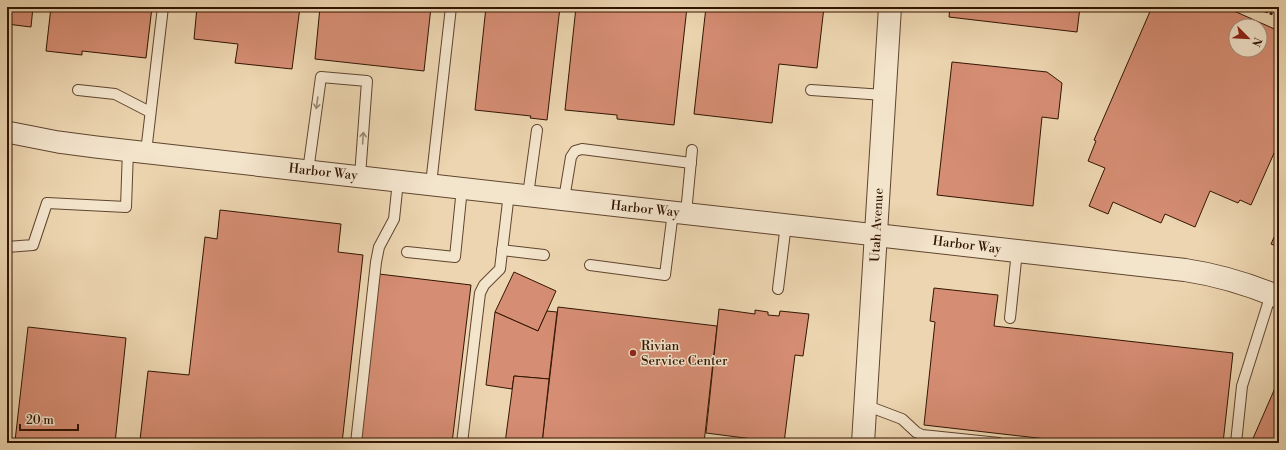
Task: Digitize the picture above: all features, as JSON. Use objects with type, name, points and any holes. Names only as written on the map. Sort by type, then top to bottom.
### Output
[{"type":"street","name":"Utah Avenue","points":[[863,443],[890,7]]},
{"type":"street","name":"Harbor Way","points":[[7,132],[58,142],[1185,270],[1235,280],[1275,296]]},
{"type":"lane","points":[[7,247],[33,244],[47,203],[126,207],[137,151],[150,112],[164,7]]},
{"type":"lane","points":[[431,184],[451,7]]},
{"type":"lane","points":[[308,171],[321,76],[367,81],[360,176]]},
{"type":"lane","points":[[78,90],[115,94],[150,112]]},
{"type":"lane","points":[[811,90],[884,95]]},
{"type":"lane","points":[[462,443],[480,293],[484,285],[500,269],[502,250],[536,130]]},
{"type":"lane","points":[[564,199],[571,157],[575,151],[582,149],[691,163]]},
{"type":"lane","points":[[590,265],[665,275],[691,163],[692,150]]},
{"type":"lane","points":[[356,443],[376,262],[379,247],[394,219],[398,181]]},
{"type":"lane","points":[[406,252],[455,256],[462,188]]},
{"type":"lane","points":[[778,289],[786,224]]},
{"type":"lane","points":[[502,250],[544,255]]},
{"type":"lane","points":[[1010,318],[1017,251]]},
{"type":"lane","points":[[1236,443],[1242,386],[1275,296]]},
{"type":"lane","points":[[865,405],[902,419],[916,432],[922,435],[999,443]]},
{"type":"path","points":[[1256,7],[1279,17]]},
{"type":"building","points":[[7,7],[33,7],[31,27],[7,24]]},
{"type":"building","points":[[51,7],[152,7],[146,58],[82,51],[82,55],[46,51]]},
{"type":"building","points":[[197,7],[300,7],[292,69],[235,63],[238,44],[194,39]]},
{"type":"building","points":[[320,7],[431,7],[424,71],[315,59]]},
{"type":"building","points":[[486,7],[560,7],[547,120],[530,118],[531,116],[475,110]]},
{"type":"building","points":[[576,7],[687,7],[674,125],[617,119],[617,115],[565,110]]},
{"type":"building","points":[[706,7],[824,7],[817,68],[779,64],[772,123],[694,114]]},
{"type":"building","points":[[950,7],[1080,7],[1077,32],[949,17]]},
{"type":"building","points":[[1152,7],[1225,7],[1250,18],[1228,18],[1228,58],[1268,58],[1268,26],[1279,31],[1279,142],[1251,205],[1240,200],[1238,203],[1210,191],[1195,227],[1165,214],[1161,223],[1113,202],[1108,214],[1089,206],[1105,168],[1088,161],[1096,141],[1094,140]]},
{"type":"building","points":[[952,62],[1047,72],[1062,83],[1058,119],[1042,117],[1033,206],[937,195]]},
{"type":"building","points":[[220,210],[341,224],[338,252],[363,255],[342,443],[170,443],[140,440],[148,371],[189,375],[205,237],[217,239]]},
{"type":"building","points":[[1279,226],[1279,247],[1271,244]]},
{"type":"building","points":[[514,272],[556,291],[538,331],[495,312]]},
{"type":"building","points":[[379,274],[471,285],[452,443],[359,443]]},
{"type":"building","points":[[934,288],[998,295],[994,326],[1233,353],[1223,443],[1081,443],[924,425],[935,322],[930,321]]},
{"type":"building","name":"Rivian Service Center","points":[[558,307],[717,326],[704,443],[542,443]]},
{"type":"building","points":[[719,309],[755,314],[755,310],[768,312],[768,315],[779,316],[780,311],[809,314],[803,356],[795,355],[784,443],[706,433]]},
{"type":"building","points":[[547,311],[557,312],[549,379],[514,376],[512,389],[486,385],[495,312],[538,331]]},
{"type":"building","points":[[28,327],[126,338],[115,443],[37,443],[15,441]]},
{"type":"building","points":[[514,376],[549,379],[542,443],[505,443]]},
{"type":"building","points":[[1279,379],[1279,443],[1251,443]]},
{"type":"place","name":"Rivian Service Center","points":[[633,353]]}]
